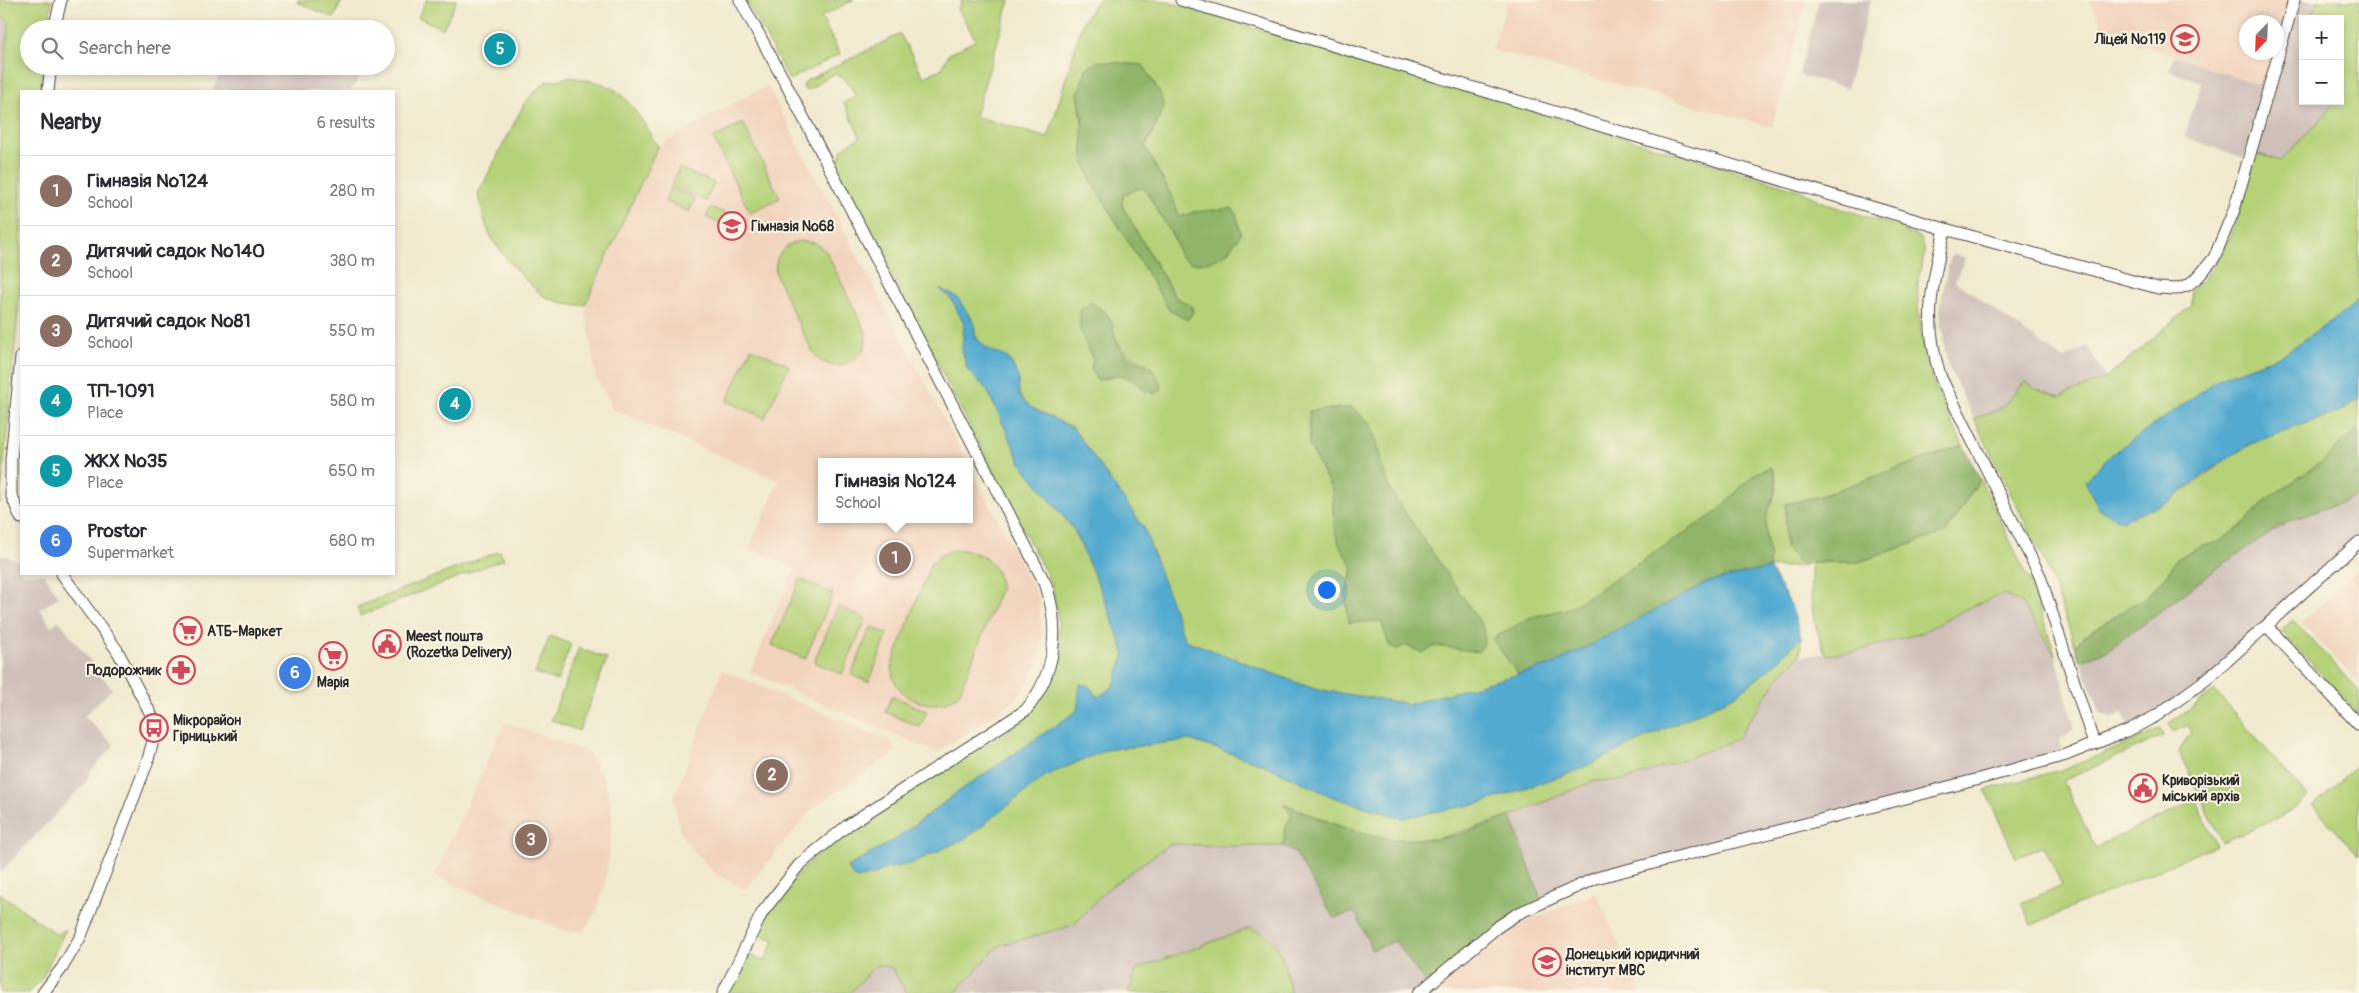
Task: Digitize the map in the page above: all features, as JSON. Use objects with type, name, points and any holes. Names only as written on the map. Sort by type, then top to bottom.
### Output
[{"type":"street","points":[[56,20],[60,0]]},
{"type":"street","points":[[723,993],[762,913],[798,865],[848,825],[1026,710],[1045,680],[1055,643],[1053,606],[1046,585],[784,80],[740,0]]},
{"type":"street","points":[[1182,0],[1945,229],[2136,284],[2176,289],[2188,285],[2199,276],[2214,258],[2231,218],[2294,0]]},
{"type":"street","points":[[48,90],[50,75]]},
{"type":"street","points":[[1945,229],[1930,299],[1930,334],[1934,356],[1941,378],[2040,576],[2094,744]]},
{"type":"street","points":[[20,367],[11,460],[11,494],[20,516]]},
{"type":"street","points":[[1419,993],[1496,928],[1516,914],[1596,878],[1823,818],[1922,795],[2066,755],[2129,730],[2156,716],[2206,679],[2359,542]]},
{"type":"street","points":[[43,993],[62,968],[81,936],[147,764],[154,728],[153,718],[117,650],[63,575]]},
{"type":"street","points":[[2267,626],[2359,725]]},
{"type":"shaded area","points":[[1508,0],[1807,0],[1772,127],[1492,50]]},
{"type":"shaded area","points":[[1819,0],[1871,0],[1847,88],[1799,75]]},
{"type":"shaded area","name":"Ліцей №119","points":[[2090,0],[2290,0],[2284,21],[2284,15],[2239,15],[2239,60],[2272,60],[2265,87],[2106,33]]},
{"type":"shaded area","points":[[2300,0],[2318,0],[2313,15],[2299,15],[2299,105],[2332,105],[2324,116],[2280,161],[2256,153]]},
{"type":"shaded area","points":[[0,18],[9,23],[0,107]]},
{"type":"shaded area","points":[[2174,56],[2265,87],[2244,158],[2184,137],[2202,82],[2169,71]]},
{"type":"shaded area","points":[[219,75],[361,75],[351,90],[212,90]]},
{"type":"shaded area","points":[[767,85],[965,458],[818,458],[818,523],[973,523],[973,473],[1039,598],[1042,643],[1029,682],[1014,701],[937,753],[750,672],[795,568],[749,548],[779,481],[611,409],[609,399],[596,379],[585,305],[658,146]]},
{"type":"shaded area","points":[[1955,254],[1965,258],[1955,281],[2063,359],[2087,346],[2106,378],[2060,397],[2035,388],[2026,381],[2000,409],[1974,419],[1948,366],[1941,326],[1940,308],[1947,270],[1951,257]]},
{"type":"shaded area","points":[[2359,492],[2359,542],[2207,679],[2132,729],[2122,713],[2112,718],[2101,713],[2080,661],[2107,651],[2219,567],[2289,521],[2350,500]]},
{"type":"shaded area","points":[[3,555],[20,562],[20,575],[45,575],[59,597],[40,609],[51,627],[59,621],[112,689],[84,716],[114,745],[90,772],[87,781],[0,873],[0,557]]},
{"type":"shaded area","points":[[2359,568],[2359,683],[2301,623]]},
{"type":"shaded area","points":[[2004,594],[2022,604],[2056,656],[2073,723],[2073,729],[2068,735],[2059,740],[2063,756],[1596,878],[1542,902],[1511,816],[1594,781],[1627,780],[1736,741],[1780,675],[1800,656],[1858,651],[1882,645],[1921,633],[1972,606]]},
{"type":"shaded area","points":[[722,670],[893,742],[896,751],[814,807],[745,889],[714,873],[693,850],[680,832],[674,798]]},
{"type":"shaded area","points":[[505,722],[588,752],[603,778],[610,798],[613,823],[605,885],[596,912],[583,931],[563,930],[434,876]]},
{"type":"shaded area","points":[[1170,844],[1283,846],[1295,853],[1334,918],[1355,912],[1395,941],[1427,986],[1419,993],[1291,993],[1280,951],[1266,934],[1250,928],[1131,982],[1128,993],[955,993],[998,946],[1074,925],[1106,890]]},
{"type":"shaded area","name":"Донецький юридичний інститут МВС","points":[[1596,893],[1641,993],[1426,993],[1500,936],[1520,924]]},
{"type":"shaded area","points":[[876,965],[892,968],[907,993],[850,993]]},
{"type":"green space","points":[[0,0],[52,0],[49,20],[20,20],[20,75],[43,75],[41,90],[20,90],[20,292],[0,504],[0,107],[9,23],[6,19],[0,18]]},
{"type":"green space","points":[[298,0],[342,0],[334,18],[297,2]]},
{"type":"green space","points":[[426,0],[457,0],[443,29],[418,17]]},
{"type":"green space","points":[[746,0],[854,0],[821,17],[840,54],[789,80]]},
{"type":"green space","points":[[962,0],[1010,0],[975,116],[1048,138],[1083,21],[1098,0],[1161,0],[1799,190],[1826,204],[1906,229],[1905,232],[1920,238],[1924,248],[1918,293],[1921,332],[1928,366],[1939,396],[1963,445],[1821,496],[1786,504],[1785,548],[1803,566],[1769,568],[1766,526],[1777,483],[1771,467],[1753,475],[1717,512],[1570,608],[1529,618],[1493,639],[1519,675],[1410,704],[1314,689],[1184,640],[1144,528],[1073,428],[1032,408],[1019,395],[1014,367],[1009,361],[983,346],[976,336],[974,323],[968,313],[942,290],[952,300],[964,323],[962,350],[968,371],[987,390],[1022,465],[1074,530],[1102,593],[1125,654],[1113,687],[1098,698],[1089,686],[1077,711],[955,794],[896,839],[847,867],[873,875],[885,869],[910,864],[966,838],[1047,775],[1106,750],[1189,740],[1263,764],[1333,797],[1402,818],[1481,803],[1576,771],[1736,695],[1772,667],[1801,638],[1800,656],[1780,675],[1736,740],[1627,780],[1594,781],[1511,816],[1472,829],[1435,839],[1383,839],[1357,833],[1284,804],[1292,815],[1285,829],[1283,846],[1170,844],[1106,890],[1074,925],[998,946],[955,993],[907,993],[892,968],[876,965],[850,993],[730,993],[750,955],[765,961],[774,940],[759,934],[779,897],[807,865],[841,836],[879,810],[959,762],[1030,714],[1049,684],[1054,668],[1059,635],[1058,618],[1051,583],[836,168],[842,149],[860,137],[844,103],[856,95],[848,84],[837,75],[827,77],[806,91],[803,86],[806,81],[900,34],[924,77],[941,69],[949,54],[976,40],[958,9]],"holes":[[[1143,65],[1156,88],[1160,106],[1157,124],[1145,147],[1171,195],[1180,217],[1194,212],[1236,213],[1238,227],[1180,256],[1174,238],[1146,191],[1141,188],[1123,195],[1122,206],[1176,298],[1183,301],[1169,310],[1084,137],[1078,94]],[[1112,324],[1115,338],[1123,349],[1133,357],[1146,363],[1147,393],[1128,378],[1118,376],[1105,379],[1091,370],[1093,361],[1088,346]]]},
{"type":"green space","points":[[2318,0],[2359,0],[2359,297],[2349,309],[2282,355],[2222,377],[2112,454],[2150,509],[2176,496],[2237,452],[2250,445],[2277,433],[2333,414],[2359,399],[2359,428],[2323,461],[2266,500],[2243,525],[2218,542],[2200,547],[2176,559],[2165,578],[2144,598],[2084,636],[2075,646],[2049,571],[1974,419],[2000,409],[2026,381],[2035,389],[2060,397],[2106,378],[2192,305],[2191,290],[2217,262],[2234,227],[2256,153],[2280,161],[2324,116],[2332,105],[2344,105],[2344,15],[2313,15]]},
{"type":"green space","points":[[1099,61],[1143,65],[1160,93],[1164,108],[1145,147],[1171,195],[1180,217],[1194,212],[1232,208],[1236,213],[1241,234],[1227,253],[1217,259],[1202,263],[1190,263],[1180,256],[1174,238],[1146,191],[1140,188],[1123,195],[1122,206],[1171,291],[1176,298],[1192,306],[1193,313],[1187,320],[1169,310],[1091,180],[1083,158],[1082,116],[1078,94],[1086,69]]},
{"type":"green space","points":[[570,77],[602,84],[618,92],[635,110],[658,146],[585,305],[564,303],[547,298],[520,274],[491,236],[478,194],[525,102],[545,82]]},
{"type":"green space","points":[[743,123],[780,198],[750,213],[713,138]]},
{"type":"green space","points":[[679,168],[714,183],[706,201],[671,186]]},
{"type":"green space","points":[[670,188],[695,199],[689,212],[665,201]]},
{"type":"green space","points":[[711,207],[734,217],[729,228],[706,217]]},
{"type":"green space","points":[[799,241],[815,243],[826,251],[866,333],[866,342],[859,356],[845,364],[829,365],[816,356],[776,275],[776,263],[780,253],[788,246]]},
{"type":"green space","points":[[1091,302],[1108,315],[1120,348],[1154,371],[1162,387],[1157,394],[1148,391],[1134,380],[1122,375],[1097,380],[1091,370],[1093,361],[1080,329],[1080,310]]},
{"type":"green space","points":[[751,348],[789,365],[765,418],[727,401]]},
{"type":"green space","points":[[1352,407],[1371,424],[1389,489],[1482,625],[1484,639],[1478,652],[1436,646],[1422,653],[1407,645],[1397,649],[1389,645],[1381,621],[1349,623],[1345,595],[1353,568],[1340,546],[1334,528],[1332,490],[1309,446],[1309,411]]},
{"type":"green space","points":[[2359,428],[2359,492],[2350,500],[2289,521],[2219,567],[2107,651],[2080,661],[2075,646],[2084,636],[2144,598],[2165,578],[2176,559],[2200,547],[2218,542],[2243,525],[2266,500],[2323,461]]},
{"type":"green space","points":[[1963,445],[1980,479],[1946,532],[1859,562],[1811,562],[1803,566],[1785,548],[1786,504],[1821,496]]},
{"type":"green space","points":[[1771,467],[1776,483],[1766,526],[1769,568],[1708,582],[1552,665],[1519,675],[1492,639],[1529,618],[1570,608],[1717,512],[1753,475]]},
{"type":"green space","points":[[1980,479],[2029,580],[2056,656],[2022,604],[2004,594],[1972,606],[1921,633],[1858,651],[1826,655],[1812,609],[1811,562],[1859,562],[1946,532]]},
{"type":"green space","points":[[954,550],[971,552],[986,559],[997,572],[1000,590],[959,694],[949,701],[938,704],[926,703],[914,700],[904,694],[897,685],[893,675],[893,662],[931,563],[943,554]]},
{"type":"green space","points":[[500,551],[504,559],[360,616],[357,607]]},
{"type":"green space","points":[[800,579],[833,594],[805,659],[772,645]]},
{"type":"green space","points":[[838,606],[866,619],[842,674],[814,662]]},
{"type":"green space","points":[[2293,620],[2359,691],[2359,714],[2285,636],[2282,630]]},
{"type":"green space","points":[[871,627],[888,634],[869,682],[851,675]]},
{"type":"green space","points":[[550,636],[571,644],[557,681],[535,673]]},
{"type":"green space","points":[[579,648],[607,659],[579,731],[551,720]]},
{"type":"green space","points":[[2215,691],[2308,797],[2278,817],[2222,842],[2179,752],[2187,737],[2192,734],[2188,725],[2173,732],[2168,724]]},
{"type":"green space","points":[[892,696],[927,711],[920,727],[885,712]]},
{"type":"green space","points":[[2160,728],[2163,736],[2063,781],[2095,847],[2196,801],[2216,845],[2032,925],[2021,903],[2062,885],[2044,846],[2016,858],[1985,790],[2068,768],[2134,741]]},
{"type":"green space","points":[[2359,764],[2359,856],[2313,806]]},
{"type":"green space","points":[[1283,804],[1356,831],[1374,836],[1412,840],[1453,836],[1511,816],[1542,902],[1517,914],[1427,986],[1395,941],[1372,950],[1355,912],[1334,918],[1295,853],[1283,846],[1285,829],[1292,815]]},
{"type":"green space","points":[[0,893],[57,935],[66,929],[41,980],[28,993],[0,993]]},
{"type":"green space","points":[[1250,928],[1261,933],[1276,945],[1283,962],[1291,993],[1128,993],[1137,969]]},
{"type":"water","points":[[939,288],[957,297],[974,323],[976,338],[988,349],[1008,358],[1018,376],[1019,396],[1032,408],[1073,428],[1144,528],[1185,640],[1314,689],[1410,704],[1552,665],[1708,582],[1769,568],[1791,605],[1801,638],[1772,667],[1736,695],[1576,771],[1481,803],[1402,818],[1333,797],[1263,764],[1190,740],[1106,750],[1047,775],[966,838],[910,864],[885,869],[873,875],[856,879],[847,868],[896,839],[955,794],[1077,711],[1080,684],[1089,686],[1098,697],[1113,687],[1125,654],[1102,593],[1074,530],[1022,465],[987,390],[968,371],[962,350],[964,323],[952,300]]},
{"type":"water","points":[[2359,297],[2359,399],[2344,410],[2250,444],[2204,474],[2167,503],[2121,521],[2099,509],[2085,481],[2112,454],[2222,377],[2282,355],[2349,309]]},
{"type":"place","name":"Ліцей №119","points":[[2185,39]]},
{"type":"place","name":"ЖКХ №35","points":[[500,49]]},
{"type":"place","name":"Гімназія №68","points":[[732,226]]},
{"type":"place","name":"ТП-1091","points":[[455,404]]},
{"type":"place","name":"Гімназія №124","points":[[895,558]]},
{"type":"place","name":"АТБ-Маркет","points":[[188,631]]},
{"type":"place","name":"Meest пошта (Rozetka Delivery)","points":[[387,644]]},
{"type":"place","name":"Марія","points":[[333,656]]},
{"type":"place","name":"Подорожник","points":[[181,670]]},
{"type":"place","name":"Prostor","points":[[295,673]]},
{"type":"place","name":"Мiкрорайон Гiрницький","points":[[154,728]]},
{"type":"place","name":"Дитячий садок №140","points":[[772,775]]},
{"type":"place","name":"Криворізький міський архів","points":[[2143,788]]},
{"type":"place","name":"Дитячий садок №81","points":[[531,840]]},
{"type":"place","name":"Донецький юридичний інститут МВС","points":[[1547,962]]}]
